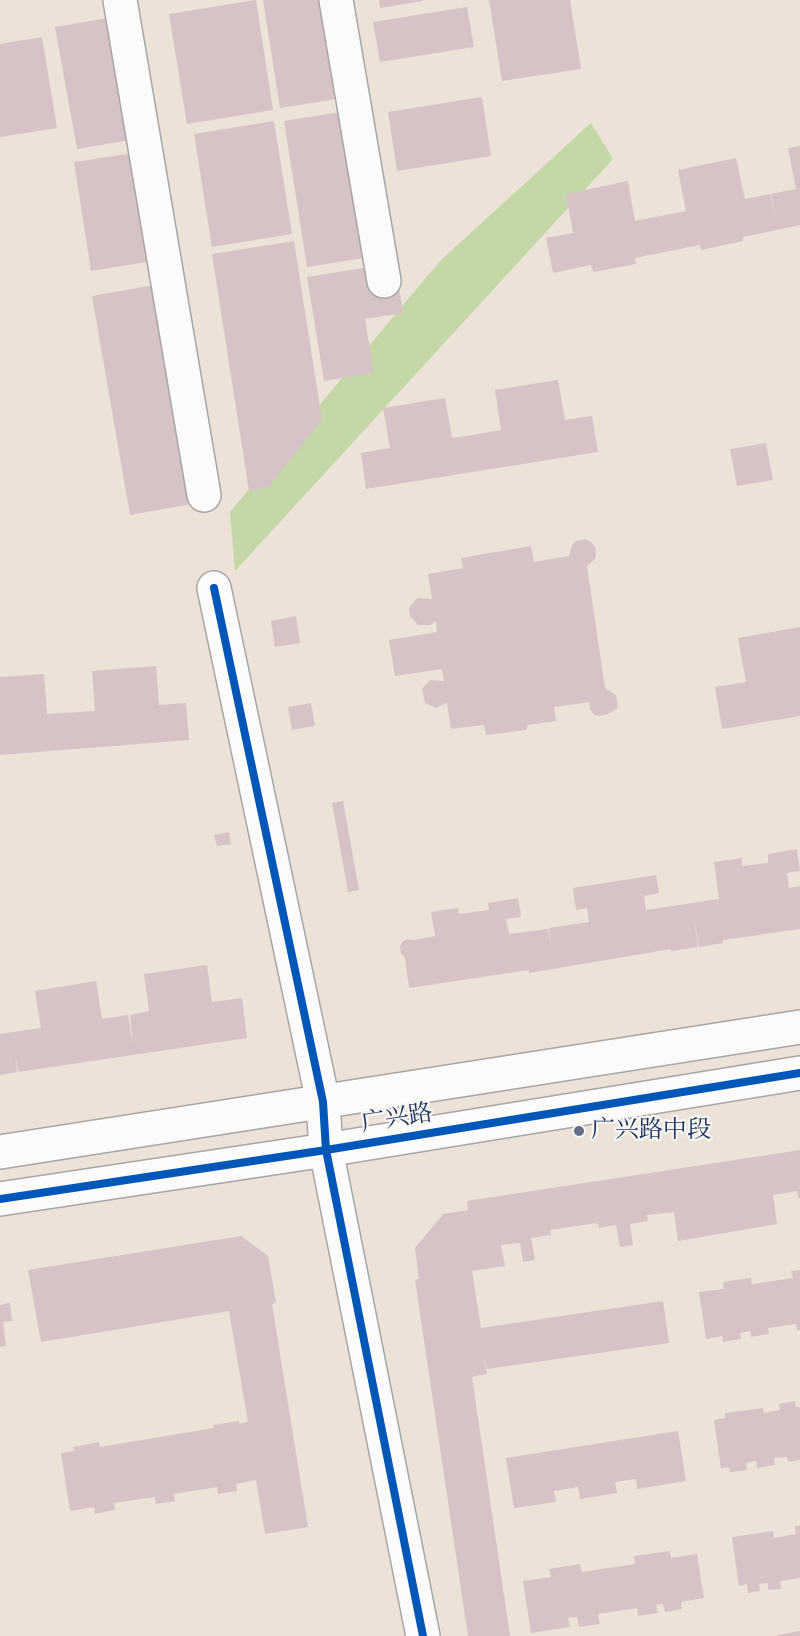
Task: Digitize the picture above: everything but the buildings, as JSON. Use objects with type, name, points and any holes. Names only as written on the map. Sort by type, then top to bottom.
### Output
[{"type":"street","points":[[120,0],[204,495]]},
{"type":"street","points":[[336,0],[384,281]]},
{"type":"street","points":[[214,588],[323,1102],[326,1150],[423,1636]]},
{"type":"street","name":"广兴路","points":[[0,1152],[800,1027]]},
{"type":"street","name":"广兴路","points":[[0,1199],[326,1150],[800,1073]]},
{"type":"green space","points":[[591,123],[613,159],[235,571],[230,512],[440,261]]},
{"type":"cycle path","points":[[214,588],[323,1102],[326,1150],[423,1636]]},
{"type":"cycle path","points":[[0,1199],[326,1150],[800,1073]]},
{"type":"place","name":"广兴路中段","points":[[579,1131]]}]
